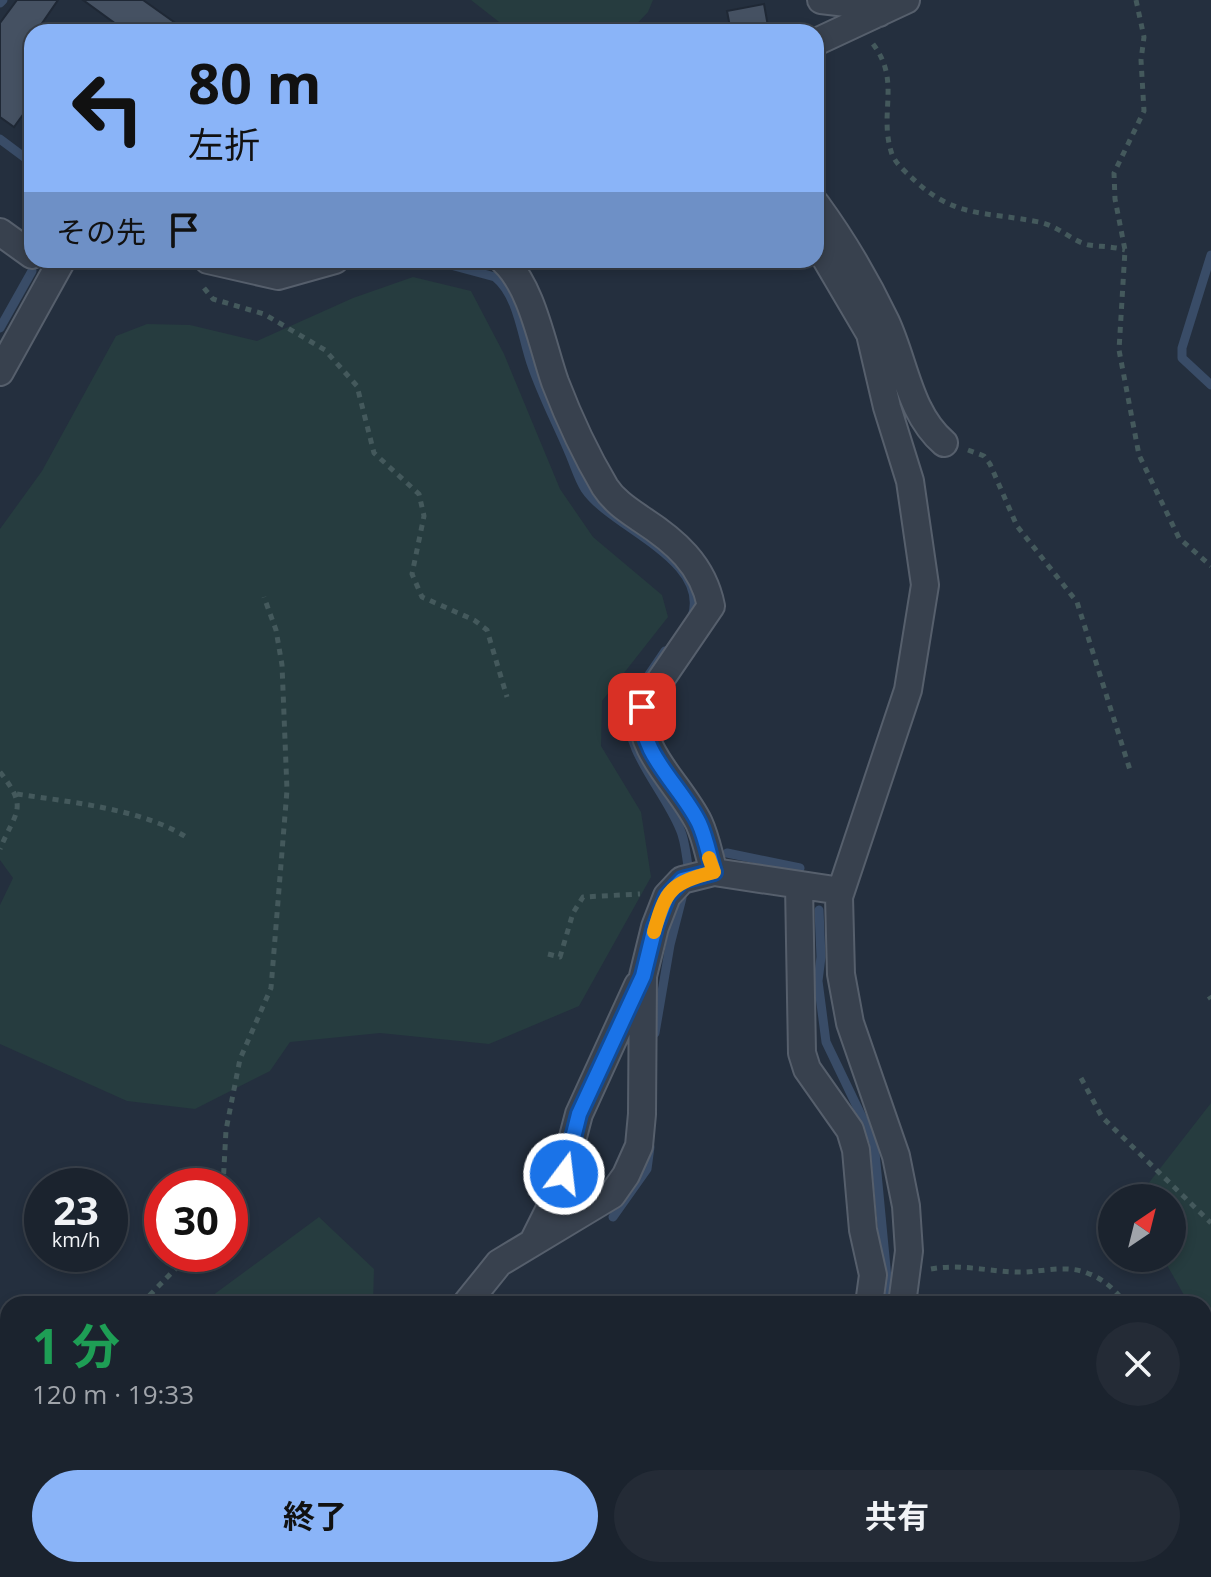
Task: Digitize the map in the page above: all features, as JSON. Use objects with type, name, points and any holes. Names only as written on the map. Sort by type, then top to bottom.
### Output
[{"type":"street","points":[[802,0],[814,0]]},
{"type":"street","points":[[821,0],[855,4],[879,13]]},
{"type":"street","points":[[824,38],[906,0]]},
{"type":"street","points":[[824,216],[867,283],[888,326],[919,413],[928,429],[944,443]]},
{"type":"street","points":[[0,232],[24,249]]},
{"type":"street","points":[[824,256],[870,334],[887,407],[910,481],[925,585],[908,690],[841,891],[841,974],[850,1023],[898,1168],[906,1206],[909,1251],[903,1296]]},
{"type":"street","points":[[0,372],[49,268]]},
{"type":"street","points":[[204,271],[278,276],[306,268]]},
{"type":"street","points":[[510,268],[522,283],[557,386],[606,489],[621,505],[671,538],[697,569],[709,595],[711,606],[642,707],[641,720],[646,742],[700,824],[714,872]]},
{"type":"street","points":[[534,1240],[559,1190],[579,1114],[597,1069],[643,976],[655,927],[667,896],[682,880],[714,872],[841,891]]},
{"type":"street","points":[[799,885],[802,1053],[807,1069],[850,1130],[856,1150],[863,1230],[873,1275],[870,1296]]},
{"type":"street","points":[[472,1296],[499,1263],[612,1195],[626,1175],[639,1146],[642,1114],[643,976]]},
{"type":"path","points":[[1136,0],[1144,37],[1141,60],[1144,111],[1114,173],[1115,199],[1125,250],[1119,350],[1139,455],[1179,538],[1211,566]]},
{"type":"path","points":[[850,26],[873,44],[886,61],[891,152],[924,191],[951,206],[981,216],[1057,226],[1087,245],[1108,245],[1125,250]]},
{"type":"path","points":[[204,271],[213,299],[264,314],[325,350],[357,386],[374,453],[419,494],[424,516],[412,574],[422,597],[474,620],[487,630],[507,697]]},
{"type":"path","points":[[944,443],[984,456],[1008,500],[1017,526],[1077,602],[1130,770]]},
{"type":"path","points":[[224,1168],[226,1130],[240,1059],[271,988],[287,790],[282,665],[276,630],[264,597]]},
{"type":"path","points":[[0,772],[17,794],[19,808],[0,849]]},
{"type":"path","points":[[17,794],[73,802],[160,823],[189,839]]},
{"type":"path","points":[[548,954],[560,957],[573,913],[583,897],[659,892],[667,896]]},
{"type":"path","points":[[1081,1078],[1102,1117],[1211,1223]]},
{"type":"path","points":[[906,1273],[937,1267],[980,1266],[1023,1272],[1055,1268],[1084,1271],[1108,1285],[1118,1296]]},
{"type":"path","points":[[149,1296],[172,1272]]},
{"type":"green space","points":[[471,0],[653,0],[648,12],[637,24],[502,24]]},
{"type":"green space","points":[[413,277],[471,291],[504,354],[560,489],[593,537],[662,595],[668,617],[602,701],[601,746],[641,812],[651,877],[579,1006],[489,1044],[380,1033],[290,1042],[270,1071],[195,1109],[127,1101],[0,1044],[0,905],[13,878],[0,860],[0,529],[42,471],[116,336],[147,324],[190,325],[257,341],[353,298]]},
{"type":"green space","points":[[1211,1103],[1211,1296],[1184,1296],[1171,1272],[1186,1272],[1186,1184],[1148,1184]]},
{"type":"green space","points":[[319,1217],[374,1269],[373,1296],[212,1296]]},
{"type":"building","points":[[17,0],[58,0],[42,24],[24,24],[24,113],[14,127],[0,117],[0,23]]},
{"type":"building","points":[[83,0],[143,0],[177,24],[116,24]]},
{"type":"building","points":[[764,4],[768,24],[729,24],[727,11]]},
{"type":"waterway","points":[[0,3],[3,0]]},
{"type":"waterway","points":[[0,139],[24,157]]},
{"type":"waterway","points":[[1211,255],[1182,348],[1182,358],[1211,385]]},
{"type":"waterway","points":[[462,268],[495,277],[510,295],[540,387],[585,489],[615,517],[673,561],[687,578],[694,596],[692,617]]},
{"type":"waterway","points":[[0,328],[32,271]]},
{"type":"waterway","points":[[665,651],[627,707],[628,724],[639,755],[680,829],[688,866]]},
{"type":"waterway","points":[[727,853],[800,868]]},
{"type":"waterway","points":[[655,1033],[670,945],[682,898]]},
{"type":"waterway","points":[[819,910],[821,957],[818,981],[826,1042],[874,1142],[887,1278],[885,1296]]},
{"type":"waterway","points":[[613,1217],[647,1169],[650,1147]]},
{"type":"slow traffic","points":[[654,932],[667,896],[682,880],[714,872],[709,858]]},
{"type":"route","points":[[564,1174],[579,1114],[597,1069],[643,976],[655,927],[667,896],[682,880],[714,872],[700,824],[646,742],[641,720],[642,707]]}]
